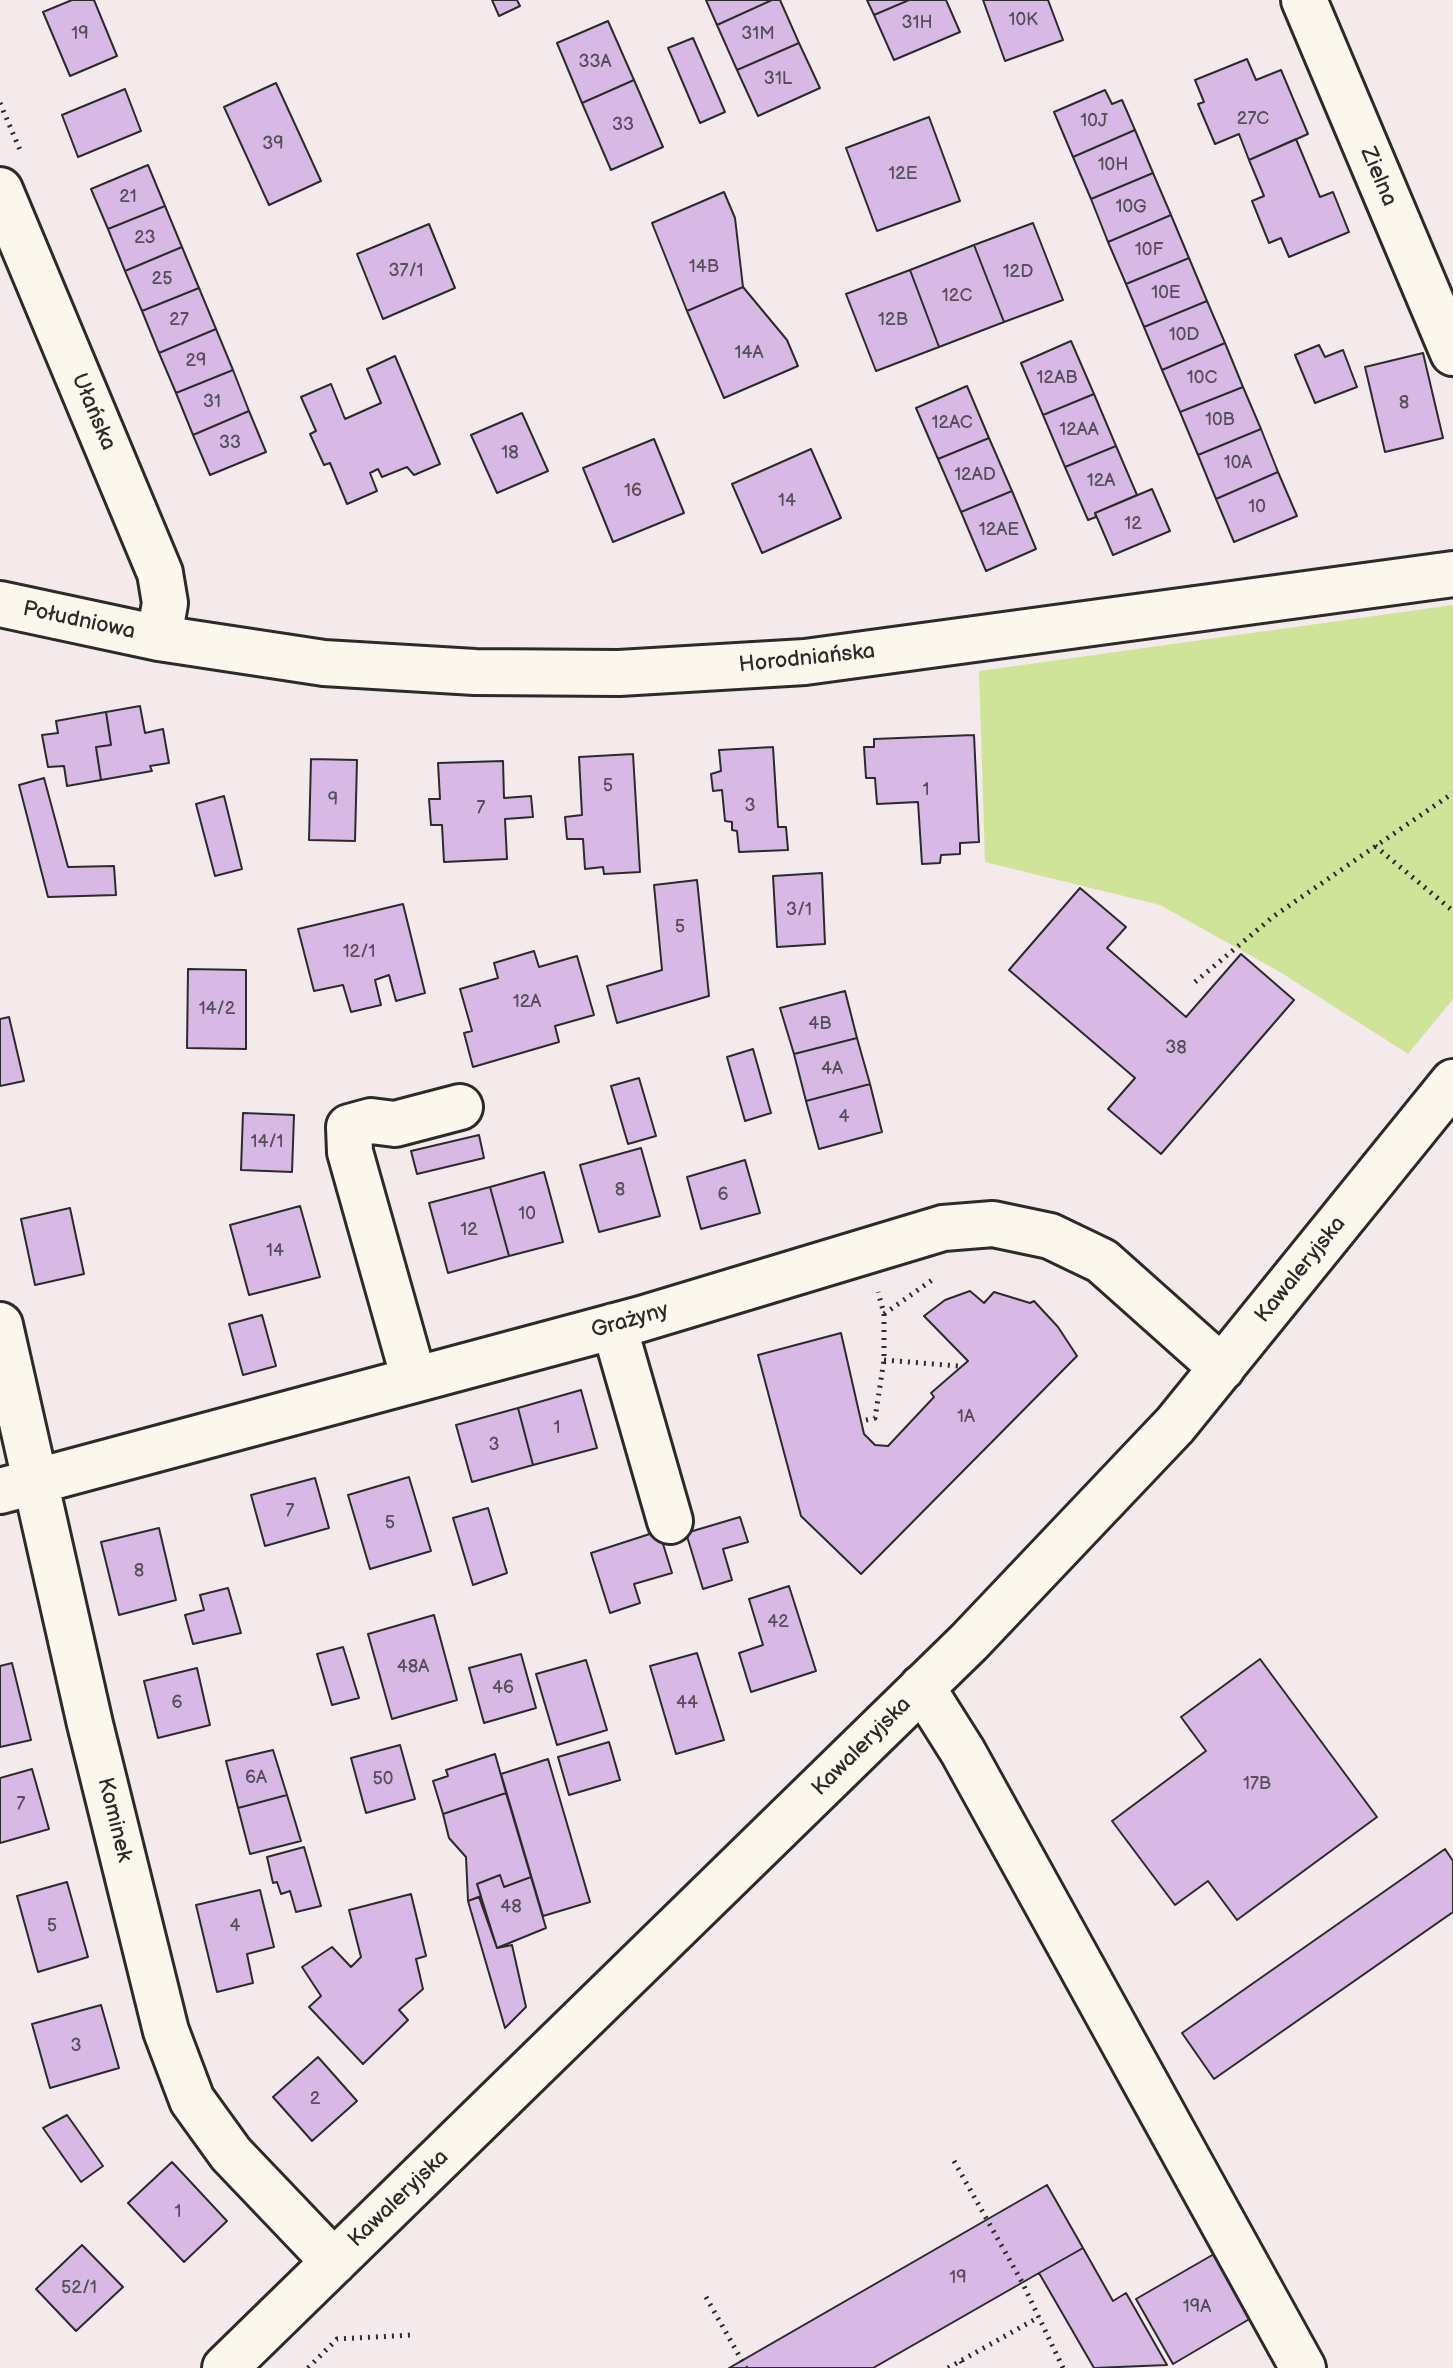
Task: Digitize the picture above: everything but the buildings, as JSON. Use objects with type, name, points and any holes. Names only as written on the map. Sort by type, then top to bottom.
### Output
[{"type":"street","name":"Zielna","points":[[1304,0],[1453,353]]},
{"type":"street","name":"Ułańska","points":[[0,190],[160,573],[165,603],[159,638]]},
{"type":"street","name":"Horodniańska","points":[[159,638],[324,663],[475,672],[619,673],[805,662],[1453,574]]},
{"type":"street","name":"Południowa","points":[[0,604],[159,638]]},
{"type":"street","name":"Kawaleryjska","points":[[225,2368],[922,1687],[1175,1425],[1453,1082]]},
{"type":"street","points":[[414,1379],[350,1152],[349,1127],[371,1121],[395,1124],[460,1107]]},
{"type":"street","name":"Grażyny","points":[[19,1486],[614,1326],[943,1228],[993,1224],[1050,1236],[1102,1261],[1222,1368]]},
{"type":"street","name":"Kominek","points":[[0,1325],[19,1486],[90,1724],[166,2031],[192,2100],[231,2154],[334,2262]]},
{"type":"street","points":[[614,1326],[670,1521]]},
{"type":"street","points":[[922,1687],[963,1752],[1303,2368]]},
{"type":"path","points":[[1195,982],[1274,916],[1453,793]]},
{"type":"path","points":[[1375,846],[1453,911]]},
{"type":"path","points":[[884,1314],[943,1272]]},
{"type":"path","points":[[866,1420],[875,1418],[884,1360],[884,1314],[875,1277]]},
{"type":"path","points":[[884,1360],[958,1366]]},
{"type":"path","points":[[954,2161],[1039,2317],[1063,2368]]},
{"type":"path","points":[[706,2297],[746,2368]]},
{"type":"path","points":[[948,2368],[1039,2317]]},
{"type":"path","points":[[308,2368],[337,2339],[412,2335]]},
{"type":"path","points":[[961,2361],[965,2368]]},
{"type":"green space","points":[[1453,605],[1453,999],[1408,1054],[1280,972],[1160,905],[985,862],[979,671]]}]
